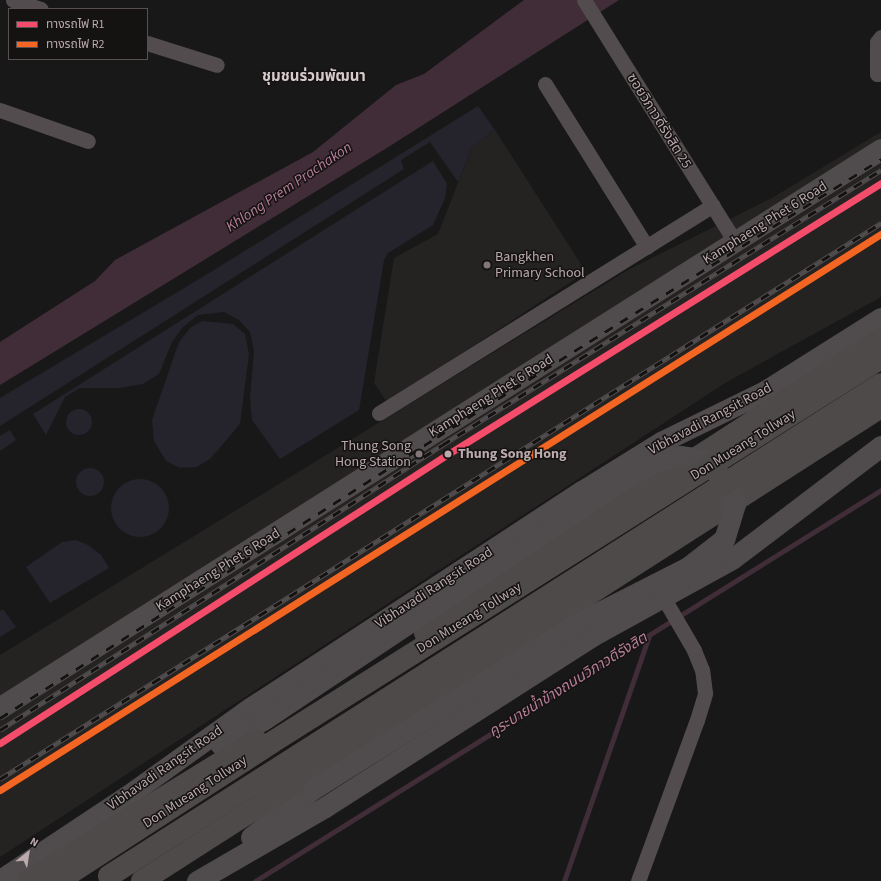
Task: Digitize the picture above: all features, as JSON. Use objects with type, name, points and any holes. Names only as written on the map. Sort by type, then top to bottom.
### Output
[{"type":"highway","name":"Vibhavadi Rangsit Road","points":[[28,881],[90,840],[286,723],[881,339]]},
{"type":"highway","name":"Don Mueang Tollway","points":[[58,881],[271,743],[881,358]]},
{"type":"highway","name":"Don Mueang Tollway","points":[[100,881],[881,384]]},
{"type":"highway","points":[[142,881],[881,407]]},
{"type":"main road","name":"Kamphaeng Phet 6 Road","points":[[0,708],[881,149]]},
{"type":"main road","name":"Vibhavadi Rangsit Road","points":[[0,880],[127,796],[250,708],[612,472],[661,442],[765,391],[881,318]]},
{"type":"main road","points":[[197,881],[325,807],[592,636],[671,611],[732,559],[881,446]]},
{"type":"main road","points":[[127,796],[263,720],[628,478],[657,461],[680,456],[701,459],[722,477],[735,504],[724,539],[688,567],[576,624],[314,789],[194,881]]},
{"type":"street","points":[[13,0],[39,8]]},
{"type":"street","name":"ซอยวิภาวดีรังสิต 25","points":[[584,0],[735,242]]},
{"type":"street","points":[[881,37],[877,42],[877,74],[881,73]]},
{"type":"street","points":[[148,42],[217,65]]},
{"type":"street","points":[[545,84],[647,246]]},
{"type":"street","points":[[0,110],[88,141]]},
{"type":"street","points":[[379,413],[713,206]]},
{"type":"street","points":[[643,879],[705,693],[702,670],[671,611]]},
{"type":"shaded area","points":[[478,106],[495,130],[472,147],[458,182],[430,142],[401,160],[404,169],[0,426],[0,398],[206,275]]},
{"type":"shaded area","name":"Bangkhen Primary School","points":[[495,130],[586,272],[387,402],[374,383],[394,258],[438,234],[472,147]]},
{"type":"shaded area","points":[[881,132],[881,297],[725,383],[0,857],[0,655],[628,270],[772,198]]},
{"type":"shaded area","points":[[433,161],[447,184],[445,198],[433,225],[388,253],[384,260],[359,410],[280,459],[252,420],[250,397],[254,352],[250,332],[239,320],[224,312],[198,315],[183,327],[172,342],[159,374],[143,384],[119,388],[80,388],[65,397],[46,435],[33,414]]},
{"type":"shaded area","points":[[202,321],[233,324],[245,334],[249,354],[240,424],[211,458],[197,467],[180,468],[166,461],[154,441],[152,420],[179,342],[191,327]]},
{"type":"shaded area","points":[[79,409],[88,413],[92,422],[88,431],[79,435],[70,431],[66,422],[70,413]]},
{"type":"shaded area","points":[[10,430],[16,440],[0,451],[0,436]]},
{"type":"shaded area","points":[[90,468],[100,472],[104,482],[100,492],[90,496],[80,492],[76,482],[80,472]]},
{"type":"shaded area","points":[[134,479],[146,479],[161,487],[169,502],[169,514],[161,529],[146,537],[134,537],[119,529],[111,514],[111,502],[119,487]]},
{"type":"shaded area","points":[[76,540],[88,545],[101,555],[109,568],[50,603],[26,567],[62,542]]},
{"type":"shaded area","points":[[3,609],[16,627],[0,637],[0,611]]},
{"type":"water","name":"Khlong Prem Prachakon","points":[[524,0],[619,0],[390,146],[0,385],[0,342],[95,281],[115,260],[313,152],[396,85],[424,74]]},
{"type":"waterway","name":"คูระบายน้ำข้างถนนวิภาวดีรังสิต","points":[[255,881],[881,490]]},
{"type":"waterway","points":[[564,881],[649,635]]},
{"type":"railway","points":[[0,718],[437,437],[881,159]]},
{"type":"railway","points":[[0,730],[442,445],[881,170]]},
{"type":"railway","points":[[0,779],[881,223]]},
{"type":"railway","points":[[0,790],[881,234]]},
{"type":"rail line","name":"R1","points":[[0,743],[448,454],[881,183]]},
{"type":"rail line","name":"R2","points":[[0,790],[881,234]]},
{"type":"place","name":"Bangkhen Primary School","points":[[487,265]]},
{"type":"place","name":"Thung Song Hong Station","points":[[419,454]]},
{"type":"place","name":"Thung Song Hong","points":[[448,454]]},
{"type":"district","name":"ชุมชนร่วมพัฒนา","points":[[314,77]]}]
